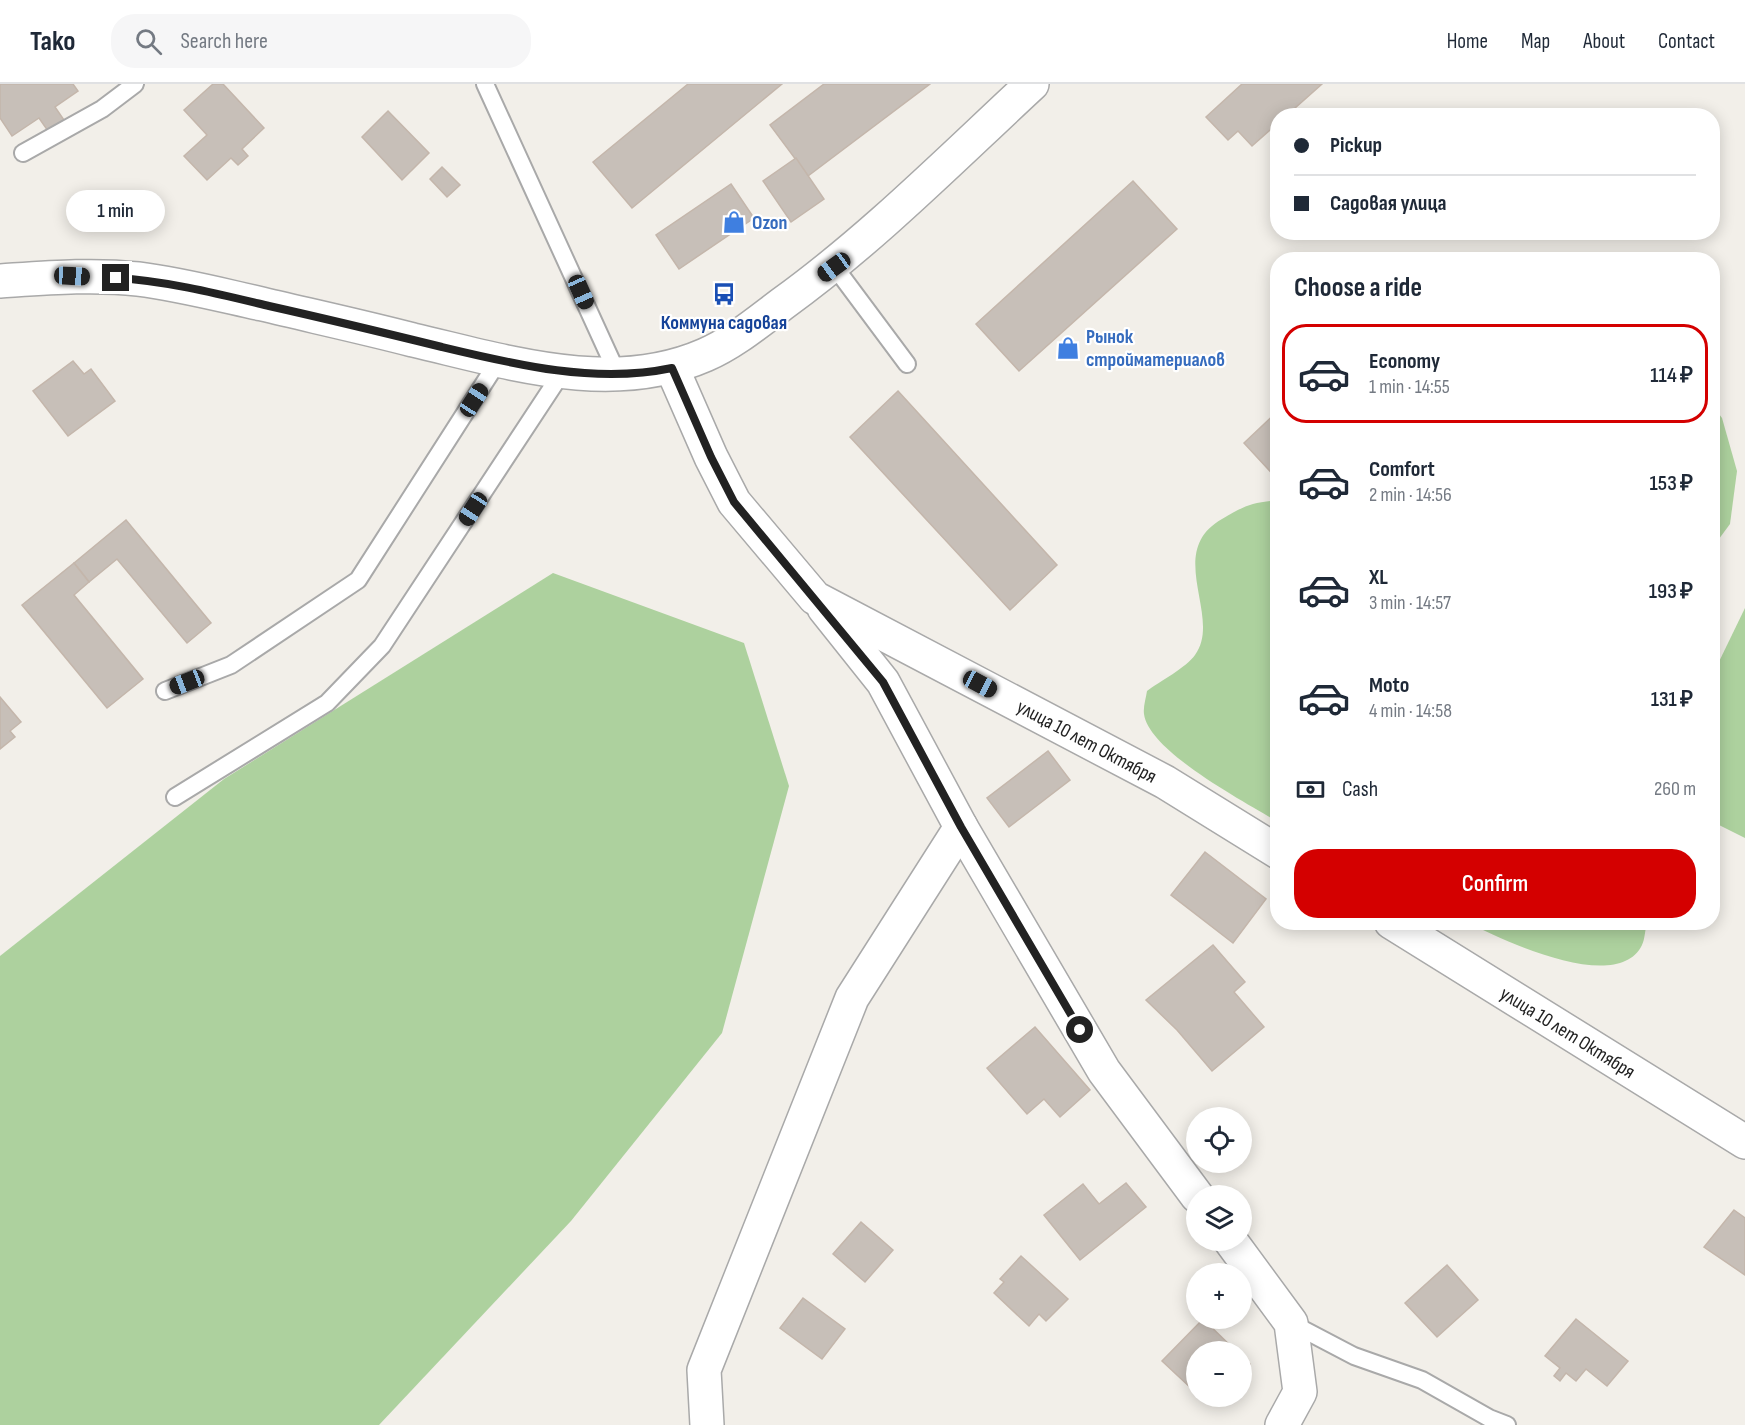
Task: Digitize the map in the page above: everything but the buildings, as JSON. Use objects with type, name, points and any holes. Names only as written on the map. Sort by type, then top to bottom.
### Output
[{"type":"street","points":[[0,281],[72,276],[138,279],[217,294],[499,360],[563,371],[618,375],[672,368],[709,353],[749,328],[834,267],[1032,84]]},
{"type":"street","name":"улица 10 лет Октября","points":[[672,368],[711,457],[734,502],[815,598],[1165,782],[1270,847]]},
{"type":"street","points":[[815,598],[883,682],[961,827],[1104,1071],[1189,1185]]},
{"type":"street","points":[[706,1425],[704,1370],[852,998],[961,827]]},
{"type":"street","name":"улица 10 лет Октября","points":[[1404,930],[1745,1142]]},
{"type":"street","points":[[1238,1251],[1291,1323],[1300,1392],[1282,1425]]},
{"type":"lane","points":[[23,153],[102,109],[135,84]]},
{"type":"lane","points":[[487,85],[618,375]]},
{"type":"lane","points":[[834,267],[908,364]]},
{"type":"lane","points":[[165,691],[231,665],[358,580],[499,360]]},
{"type":"lane","points":[[175,797],[327,703],[382,646],[563,371]]},
{"type":"lane","points":[[1291,1323],[1354,1356],[1422,1380],[1489,1418],[1507,1425]]},
{"type":"green space","points":[[1720,415],[1737,471],[1730,524],[1720,538]]},
{"type":"green space","points":[[1270,501],[1270,817],[1180,760],[1150,729],[1144,714],[1147,691],[1191,660],[1202,640],[1203,622],[1195,567],[1197,549],[1205,533],[1222,519],[1254,504]]},
{"type":"green space","points":[[553,573],[744,643],[789,786],[722,1033],[571,1221],[379,1425],[0,1425],[0,956],[224,779]]},
{"type":"green space","points":[[1745,608],[1745,838],[1720,826],[1720,660]]},
{"type":"green space","points":[[1484,930],[1646,930],[1642,945],[1629,959],[1609,965],[1585,964],[1559,959],[1507,941]]},
{"type":"place","name":"Ozon","points":[[734,222]]},
{"type":"place","name":"Коммуна садовая","points":[[724,294]]},
{"type":"place","name":"Рынок стройматериалов","points":[[1068,348]]},
{"type":"route","points":[[116,278],[138,279],[217,294],[499,360],[563,371],[618,375],[672,368],[711,457],[734,502],[883,682],[961,827],[1080,1030]]}]
